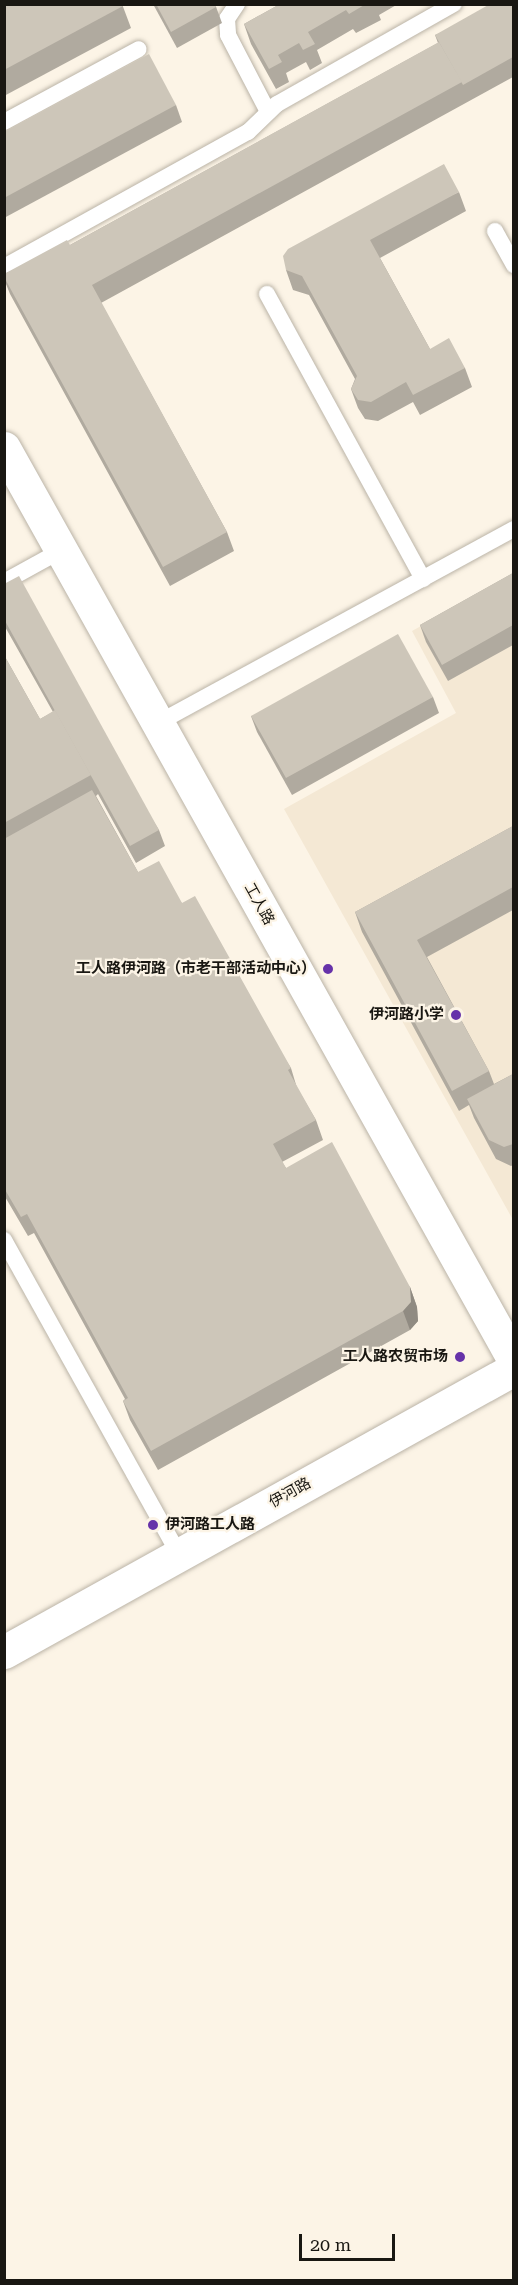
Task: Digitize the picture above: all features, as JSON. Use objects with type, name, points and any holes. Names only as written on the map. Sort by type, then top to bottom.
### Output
[{"type":"street","name":"工人路","points":[[4,448],[513,1360]]},
{"type":"street","name":"伊河路","points":[[4,1652],[513,1369]]},
{"type":"lane","points":[[237,4],[227,19],[228,35],[268,112]]},
{"type":"lane","points":[[4,267],[248,132],[277,104],[454,4]]},
{"type":"lane","points":[[4,122],[139,49]]},
{"type":"lane","points":[[495,231],[513,265]]},
{"type":"lane","points":[[267,294],[423,579]]},
{"type":"lane","points":[[158,723],[513,529]]},
{"type":"lane","points":[[4,582],[62,550]]},
{"type":"lane","points":[[4,1240],[179,1555]]},
{"type":"shaded area","name":"伊河路小学","points":[[513,575],[513,1220],[284,809],[456,713],[412,631]]},
{"type":"building","points":[[4,4],[122,4],[123,6],[4,70]]},
{"type":"building","points":[[156,4],[215,4],[216,7],[171,32]]},
{"type":"building","points":[[280,4],[366,4],[349,14],[346,10],[308,32],[315,44],[303,50],[299,43],[278,55],[282,62],[269,69],[244,24]]},
{"type":"building","points":[[490,4],[513,4],[513,57],[463,85],[435,35]]},
{"type":"building","points":[[439,42],[462,82],[92,285],[227,532],[163,567],[4,274],[67,240],[70,245]]},
{"type":"building","points":[[149,54],[176,105],[4,198],[4,132]]},
{"type":"building","points":[[444,164],[459,192],[370,240],[430,349],[449,338],[465,368],[413,395],[406,382],[371,402],[358,400],[351,389],[357,376],[302,276],[286,270],[283,256],[288,249]]},
{"type":"building","points":[[513,573],[513,625],[442,665],[420,625]]},
{"type":"building","points":[[19,576],[159,830],[130,846],[4,619],[4,584]]},
{"type":"building","points":[[398,634],[433,697],[286,778],[251,716]]},
{"type":"building","points":[[4,655],[40,719],[55,710],[91,775],[4,823]]},
{"type":"building","points":[[92,790],[138,872],[159,861],[182,903],[195,896],[291,1068],[288,1070],[316,1120],[273,1144],[286,1168],[332,1142],[410,1287],[411,1302],[403,1311],[151,1451],[123,1401],[128,1398],[27,1214],[21,1217],[4,1188],[4,839]]},
{"type":"building","points":[[513,826],[513,887],[417,940],[489,1071],[452,1091],[355,912]]},
{"type":"building","points":[[513,1074],[513,1144],[504,1147],[489,1140],[467,1099]]},
{"type":"place","name":"工人路伊河路（市老干部活动中心）","points":[[328,969]]},
{"type":"place","name":"伊河路小学","points":[[456,1015]]},
{"type":"place","name":"工人路农贸市场","points":[[460,1357]]},
{"type":"place","name":"伊河路工人路","points":[[153,1525]]}]
